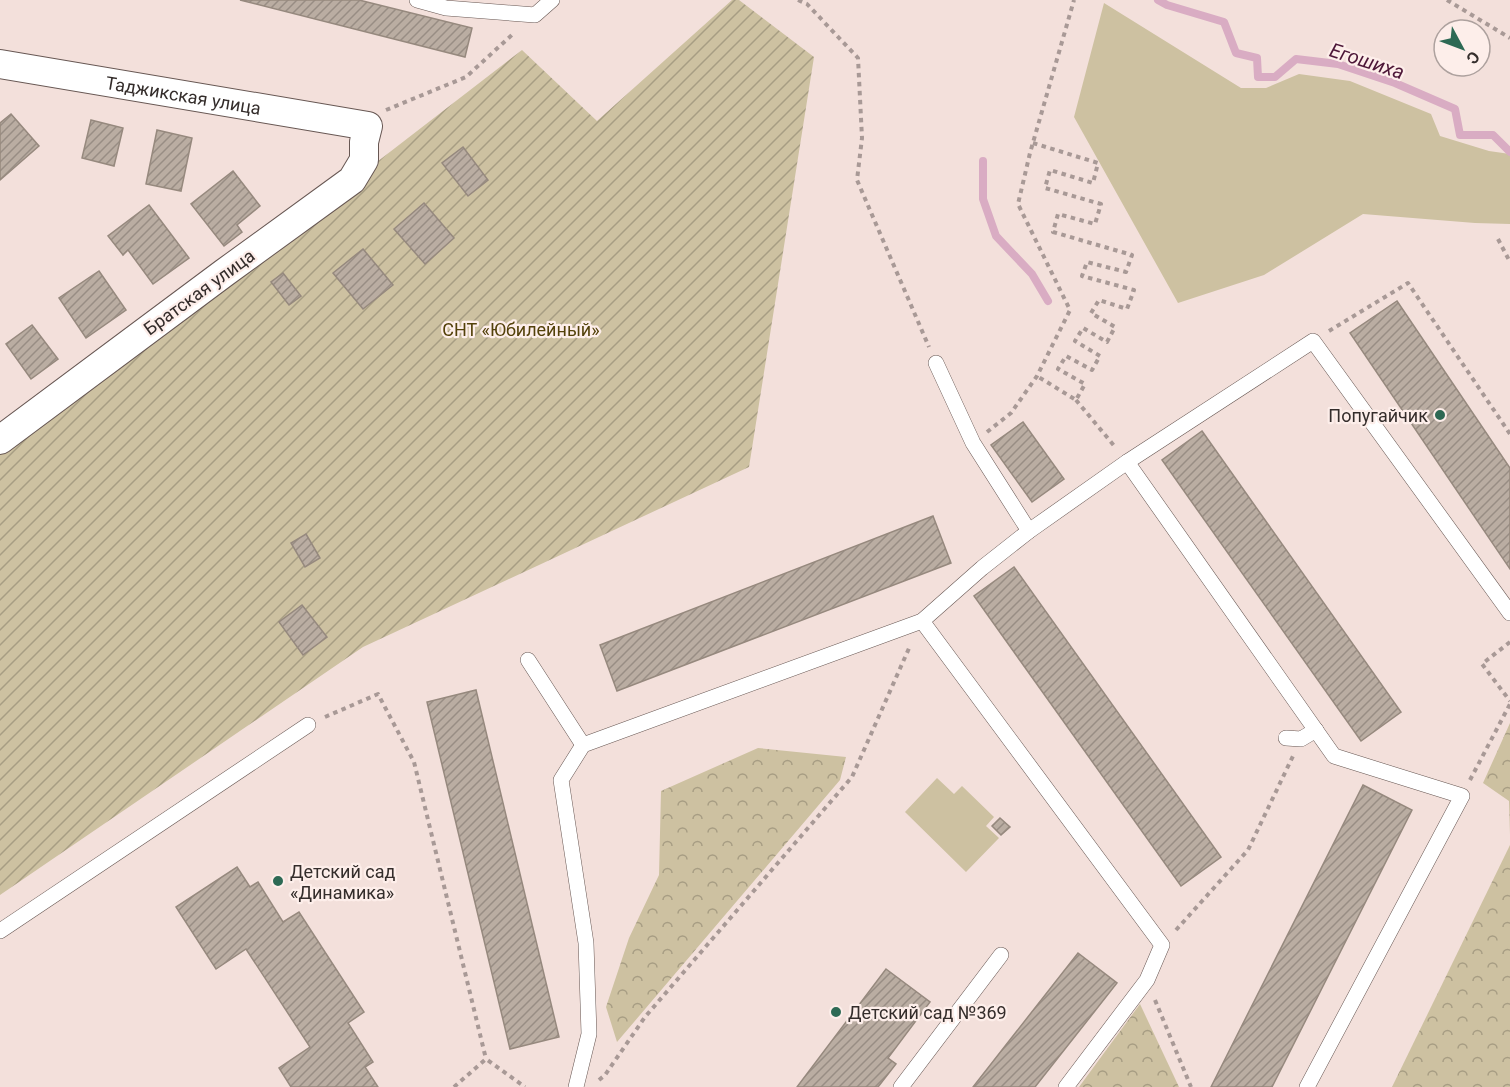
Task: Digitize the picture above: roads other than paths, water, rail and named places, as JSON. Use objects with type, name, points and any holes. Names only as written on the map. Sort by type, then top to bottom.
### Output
[{"type":"street","name":"Таджикская улица","points":[[1,65],[368,126]]},
{"type":"street","name":"Братская улица","points":[[0,440],[352,180],[364,160],[364,142],[368,126]]},
{"type":"lane","points":[[417,0],[446,8],[535,15],[552,0]]},
{"type":"lane","points":[[576,1087],[589,1034],[586,943],[561,780],[583,746],[922,621],[982,568],[1029,531],[1127,462],[1313,341],[1510,613]]},
{"type":"lane","points":[[936,363],[973,443],[1029,531]]},
{"type":"lane","points":[[1127,462],[1334,756],[1462,796],[1307,1087]]},
{"type":"lane","points":[[922,621],[1162,945],[1147,980],[1066,1087]]},
{"type":"lane","points":[[528,660],[583,746]]},
{"type":"lane","points":[[0,931],[308,725]]},
{"type":"lane","points":[[1293,739],[1316,730]]},
{"type":"lane","points":[[901,1087],[1000,955]]},
{"type":"waterway","name":"Егошиха","points":[[1158,0],[1167,5],[1224,22],[1236,53],[1257,58],[1258,77],[1275,77],[1296,59],[1338,64],[1395,83],[1455,109],[1460,135],[1493,135],[1510,152]]},
{"type":"waterway","points":[[983,161],[983,199],[996,236],[1032,274],[1048,301]]},
{"type":"place","name":"Попугайчик","points":[[1440,415]]},
{"type":"place","name":"Детский сад «Динамика»","points":[[278,881]]},
{"type":"place","name":"Детский сад №369","points":[[836,1012]]},
{"type":"park label","name":"СНТ «Юбилейный»","points":[[521,329]]}]
